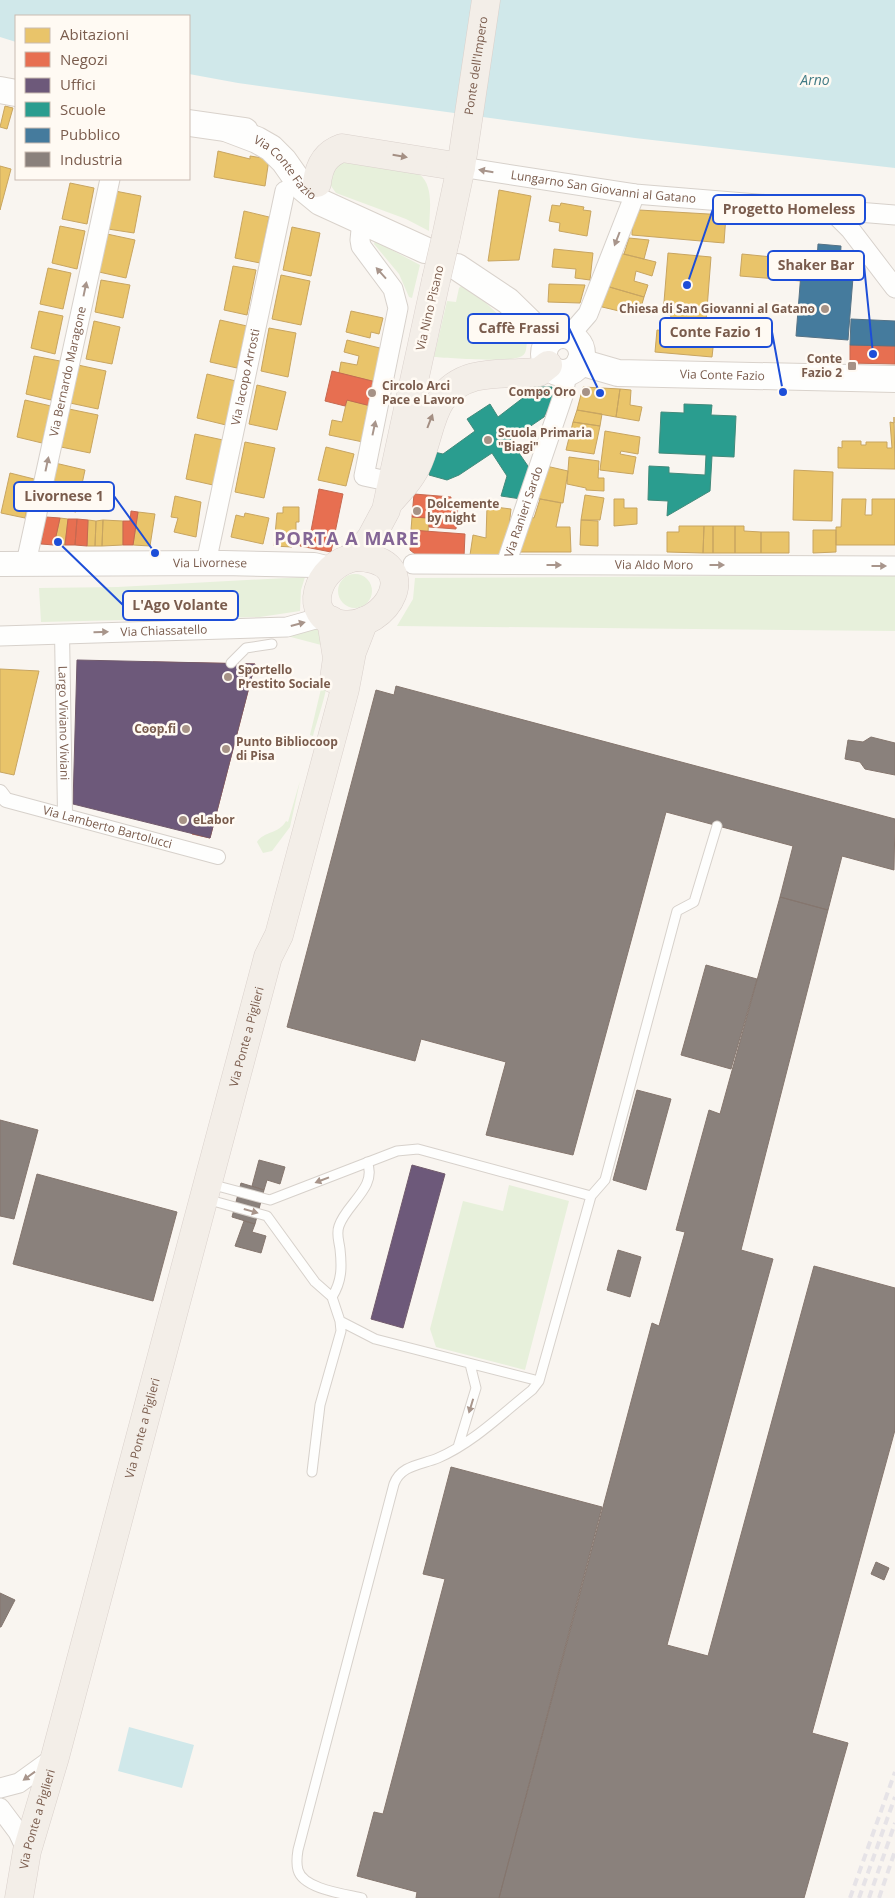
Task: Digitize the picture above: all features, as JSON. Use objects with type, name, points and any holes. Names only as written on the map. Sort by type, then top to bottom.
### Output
[{"type":"main road","name":"Ponte dell'Impero","points":[[467,133],[486,0]]},
{"type":"main road","points":[[0,90],[15,93]]},
{"type":"main road","points":[[190,123],[228,129]]},
{"type":"main road","name":"Via Conte Fazio","points":[[228,129],[272,136],[292,146],[327,198],[351,214]]},
{"type":"main road","name":"Via Conte Fazio","points":[[228,129],[257,140],[271,148],[284,161],[307,192],[320,202],[436,244]]},
{"type":"main road","name":"Via Nino Pisano","points":[[356,557],[371,538],[389,499],[447,274],[436,244],[461,167],[467,133]]},
{"type":"main road","points":[[317,183],[321,164],[330,154],[342,148],[461,167]]},
{"type":"main road","name":"Via Conte Fazio","points":[[447,274],[508,300],[562,356],[618,373],[895,380]]},
{"type":"main road","points":[[389,499],[416,468],[430,420],[436,408],[452,389],[462,382],[475,377],[539,372],[562,356]]},
{"type":"main road","name":"Via Nino Pisano","points":[[389,499],[401,565]]},
{"type":"main road","points":[[356,557],[378,559],[401,565],[392,594],[380,611],[364,621],[348,625],[328,618],[319,607],[317,597],[320,584],[330,569],[340,562],[356,557]]},
{"type":"main road","name":"Via Ponte a Piglieri","points":[[268,957],[269,934],[277,899],[336,670],[337,658],[328,618]]},
{"type":"main road","name":"Via Ponte a Piglieri","points":[[19,1898],[27,1851],[55,1757],[268,957],[279,935],[343,698],[352,652],[364,621]]},
{"type":"street","name":"Lungarno San Giovanni al Gatano","points":[[461,167],[635,194],[895,215]]},
{"type":"street","name":"Via Bernardo Maragone","points":[[26,563],[110,180]]},
{"type":"street","name":"Via Iacopo Arrosti","points":[[206,563],[285,191]]},
{"type":"street","points":[[562,356],[588,314],[635,194]]},
{"type":"street","points":[[831,210],[850,229],[895,288]]},
{"type":"street","points":[[351,214],[361,246],[393,289],[398,308],[364,476],[389,499]]},
{"type":"street","name":"Via Ranieri Sardo","points":[[506,564],[565,391],[562,356]]},
{"type":"street","name":"Via Livornese","points":[[0,564],[206,563],[298,565],[330,569]]},
{"type":"street","name":"Via Aldo Moro","points":[[401,565],[895,566]]},
{"type":"street","name":"Via Chiassatello","points":[[0,636],[62,632],[272,641],[287,627],[328,618]]},
{"type":"street","name":"Largo Viviano Viviani","points":[[62,632],[65,814]]},
{"type":"street","name":"Via Lamberto Bartolucci","points":[[0,792],[6,800],[65,814],[218,857]]},
{"type":"street","points":[[0,1788],[19,1783],[55,1757]]},
{"type":"street","points":[[0,1808],[18,1832],[27,1851]]},
{"type":"lane","points":[[231,663],[246,648],[272,641]]},
{"type":"lane","points":[[362,1898],[307,1882],[298,1871],[298,1850],[394,1484],[403,1470],[438,1458],[458,1447],[532,1390],[539,1381],[591,1196],[605,1180],[678,911],[694,902],[717,826]]},
{"type":"lane","points":[[205,1191],[270,1200],[397,1151],[418,1149],[591,1196]]},
{"type":"lane","points":[[332,1297],[341,1281],[338,1228],[343,1217],[368,1183],[370,1167],[367,1162]]},
{"type":"lane","points":[[205,1191],[267,1216],[315,1282],[332,1297],[340,1321],[341,1331],[316,1424],[312,1472]]},
{"type":"lane","points":[[340,1321],[350,1328],[375,1339],[539,1381]]},
{"type":"lane","points":[[458,1447],[476,1388],[470,1364]]},
{"type":"green space","points":[[341,161],[419,174],[424,179],[429,193],[429,231],[406,219],[336,193],[331,186],[330,176]]},
{"type":"green space","points":[[375,241],[420,265],[412,298],[409,297],[399,274],[374,244]]},
{"type":"green space","points":[[461,286],[486,303],[527,342],[524,355],[516,358],[494,360],[434,357],[447,301],[456,302]]},
{"type":"green space","points":[[355,574],[367,579],[372,591],[367,603],[355,608],[343,603],[338,591],[343,579]]},
{"type":"green space","points":[[895,575],[895,631],[397,626],[413,599],[415,578]]},
{"type":"green space","points":[[305,577],[301,590],[300,611],[260,617],[41,622],[39,588],[118,587]]},
{"type":"green space","points":[[308,626],[321,629],[329,639],[331,654],[330,672],[313,736],[310,735],[325,672],[325,646],[287,636]]},
{"type":"green space","points":[[300,781],[290,827],[272,851],[263,853],[257,842],[263,836],[280,828],[286,821],[288,822]]},
{"type":"green space","points":[[509,1185],[569,1201],[525,1370],[436,1347],[430,1329],[463,1201],[503,1211]]},
{"type":"water","name":"Arno","points":[[0,0],[895,0],[895,168],[635,138],[238,83],[190,74],[190,15],[15,15],[15,42],[0,37]]},
{"type":"water","points":[[129,1727],[194,1745],[182,1788],[118,1771]]},
{"type":"building: Abitazioni","points":[[5,106],[13,108],[7,129],[0,127]]},
{"type":"building: Abitazioni","points":[[218,151],[250,159],[250,156],[269,159],[265,186],[214,177]]},
{"type":"building: Abitazioni","points":[[0,166],[11,169],[0,210]]},
{"type":"building: Abitazioni","points":[[70,183],[94,188],[87,224],[62,219]]},
{"type":"building: Abitazioni","points":[[499,190],[531,196],[519,260],[488,261]]},
{"type":"building: Abitazioni","points":[[115,191],[141,196],[134,233],[108,229]]},
{"type":"building: Abitazioni","points":[[561,203],[584,207],[583,210],[591,211],[587,236],[559,231],[560,223],[549,221],[552,205],[560,206]]},
{"type":"building: Abitazioni","points":[[639,210],[726,215],[724,243],[632,235],[632,225]]},
{"type":"building: Abitazioni","points":[[244,211],[269,217],[260,263],[235,258]]},
{"type":"building: Abitazioni","points":[[60,226],[85,231],[77,269],[52,263]]},
{"type":"building: Abitazioni","points":[[292,227],[320,233],[311,276],[283,270]]},
{"type":"building: Abitazioni","points":[[107,234],[135,240],[126,278],[99,272]]},
{"type":"building: Abitazioni","points":[[629,238],[649,240],[644,259],[624,254]]},
{"type":"building: Abitazioni","points":[[554,249],[593,253],[590,280],[575,278],[576,269],[552,267]]},
{"type":"building: Abitazioni","points":[[619,253],[656,262],[652,276],[636,271],[634,281],[648,285],[644,297],[606,286]]},
{"type":"building: Abitazioni","points":[[668,253],[711,257],[706,322],[701,321],[700,329],[715,330],[712,357],[655,352],[657,330],[669,331],[671,315],[663,314]]},
{"type":"building: Abitazioni","points":[[742,254],[802,260],[801,281],[740,276]]},
{"type":"building: Abitazioni","points":[[233,266],[256,270],[247,315],[224,310]]},
{"type":"building: Abitazioni","points":[[48,268],[71,273],[63,309],[40,304]]},
{"type":"building: Abitazioni","points":[[281,275],[310,281],[301,325],[272,319]]},
{"type":"building: Abitazioni","points":[[101,280],[130,285],[123,318],[95,312]]},
{"type":"building: Abitazioni","points":[[549,284],[585,285],[580,303],[548,302]]},
{"type":"building: Abitazioni","points":[[606,286],[644,297],[642,304],[640,303],[637,311],[621,306],[619,311],[598,306]]},
{"type":"building: Abitazioni","points":[[39,311],[63,316],[55,354],[31,348]]},
{"type":"building: Abitazioni","points":[[351,311],[383,318],[379,334],[371,332],[370,338],[346,332]]},
{"type":"building: Abitazioni","points":[[220,320],[247,326],[237,368],[210,362]]},
{"type":"building: Abitazioni","points":[[94,321],[120,327],[112,364],[86,359]]},
{"type":"building: Abitazioni","points":[[269,328],[296,333],[288,377],[261,371]]},
{"type":"building: Abitazioni","points":[[347,340],[384,349],[376,382],[339,373],[341,362],[357,365],[359,356],[344,352]]},
{"type":"building: Abitazioni","points":[[34,356],[60,361],[51,400],[26,394]]},
{"type":"building: Abitazioni","points":[[78,365],[106,371],[98,409],[70,403]]},
{"type":"building: Abitazioni","points":[[207,374],[236,381],[226,425],[197,418]]},
{"type":"building: Abitazioni","points":[[257,385],[286,392],[277,430],[249,424]]},
{"type":"building: Abitazioni","points":[[583,387],[620,389],[616,417],[577,410]]},
{"type":"building: Abitazioni","points":[[620,389],[631,390],[630,405],[642,407],[639,421],[616,417]]},
{"type":"building: Abitazioni","points":[[25,400],[51,406],[42,443],[17,437]]},
{"type":"building: Abitazioni","points":[[347,400],[371,406],[363,442],[329,435],[332,420],[342,422]]},
{"type":"building: Abitazioni","points":[[69,409],[98,415],[90,453],[61,447]]},
{"type":"building: Abitazioni","points":[[577,410],[602,414],[600,426],[573,422]]},
{"type":"building: Abitazioni","points":[[894,417],[895,469],[838,468],[838,447],[842,448],[842,441],[861,441],[861,445],[866,445],[866,442],[887,442],[887,448],[892,448],[890,422],[894,423]]},
{"type":"building: Abitazioni","points":[[573,422],[600,426],[594,454],[566,450]]},
{"type":"building: Abitazioni","points":[[605,431],[640,437],[638,454],[621,451],[620,454],[636,457],[633,474],[600,470]]},
{"type":"building: Abitazioni","points":[[195,434],[223,440],[213,485],[186,479]]},
{"type":"building: Abitazioni","points":[[245,442],[275,448],[264,498],[235,492]]},
{"type":"building: Abitazioni","points":[[326,447],[354,454],[346,486],[318,480]]},
{"type":"building: Abitazioni","points":[[569,457],[599,461],[598,478],[604,478],[604,491],[586,490],[586,488],[567,484]]},
{"type":"building: Abitazioni","points":[[55,463],[85,470],[76,512],[46,506]]},
{"type":"building: Abitazioni","points":[[546,466],[568,471],[563,503],[535,498]]},
{"type":"building: Abitazioni","points":[[794,470],[833,472],[832,521],[793,520]]},
{"type":"building: Abitazioni","points":[[10,473],[34,479],[25,518],[1,513]]},
{"type":"building: Abitazioni","points":[[585,495],[604,498],[600,520],[581,520]]},
{"type":"building: Abitazioni","points":[[175,496],[201,502],[196,537],[174,532],[178,518],[171,517]]},
{"type":"building: Abitazioni","points":[[540,499],[561,503],[556,527],[570,527],[571,552],[518,552],[530,517],[534,518]]},
{"type":"building: Abitazioni","points":[[614,499],[624,499],[624,508],[637,508],[637,524],[614,526]]},
{"type":"building: Abitazioni","points":[[842,499],[866,499],[865,515],[872,515],[872,499],[895,499],[895,545],[836,545],[836,527],[841,527]]},
{"type":"building: Abitazioni","points":[[487,506],[511,509],[509,527],[501,557],[470,555],[473,535],[486,538]]},
{"type":"building: Abitazioni","points":[[283,507],[299,507],[299,522],[296,522],[296,536],[292,536],[292,547],[274,546],[277,513],[283,513]]},
{"type":"building: Abitazioni","points":[[138,512],[155,514],[150,546],[133,545]]},
{"type":"building: Abitazioni","points":[[245,513],[269,518],[263,544],[231,537],[236,515],[244,517]]},
{"type":"building: Abitazioni","points":[[412,517],[429,518],[428,532],[411,530]]},
{"type":"building: Abitazioni","points":[[60,518],[68,519],[65,545],[54,545]]},
{"type":"building: Abitazioni","points":[[88,520],[96,521],[95,546],[87,546]]},
{"type":"building: Abitazioni","points":[[103,520],[123,521],[123,545],[102,546]]},
{"type":"building: Abitazioni","points":[[103,520],[102,546],[95,546],[96,521]]},
{"type":"building: Abitazioni","points":[[581,520],[598,521],[598,546],[580,545]]},
{"type":"building: Abitazioni","points":[[679,526],[704,526],[703,553],[667,552],[667,532],[679,532]]},
{"type":"building: Abitazioni","points":[[704,526],[713,526],[713,553],[703,553]]},
{"type":"building: Abitazioni","points":[[713,526],[735,526],[735,553],[713,553]]},
{"type":"building: Abitazioni","points":[[735,526],[744,526],[744,531],[761,532],[761,553],[735,553]]},
{"type":"building: Abitazioni","points":[[813,530],[836,530],[836,552],[813,553]]},
{"type":"building: Abitazioni","points":[[761,532],[789,532],[789,553],[761,553]]},
{"type":"building: Abitazioni","points":[[0,669],[39,671],[14,775],[0,772]]},
{"type":"building: Negozi","points":[[850,345],[895,346],[895,364],[850,363]]},
{"type":"building: Negozi","points":[[332,371],[376,382],[371,406],[347,400],[345,406],[325,401]]},
{"type":"building: Negozi","points":[[319,489],[343,494],[331,552],[300,546],[302,535],[310,536]]},
{"type":"building: Negozi","points":[[414,494],[451,497],[450,505],[458,506],[456,529],[429,527],[429,518],[412,517]]},
{"type":"building: Negozi","points":[[131,511],[138,512],[133,545],[123,545],[123,521],[130,521]]},
{"type":"building: Negozi","points":[[46,517],[60,518],[54,545],[41,544]]},
{"type":"building: Negozi","points":[[68,519],[77,519],[75,545],[65,545]]},
{"type":"building: Negozi","points":[[77,519],[88,520],[87,546],[75,545]]},
{"type":"building: Negozi","points":[[411,530],[465,534],[464,557],[415,554],[410,550]]},
{"type":"building: Negozi","name":"Coop.fi","points":[[153,662],[255,664],[210,838],[192,834],[204,786],[124,766]]},
{"type":"building: Uffici","points":[[77,660],[255,664],[210,838],[73,804]]},
{"type":"building: Uffici","points":[[412,1165],[445,1174],[403,1328],[371,1319]]},
{"type":"building: Scuole","points":[[529,387],[552,387],[553,399],[544,417],[510,440],[530,469],[521,499],[501,496],[507,476],[492,453],[459,475],[447,480],[429,475],[434,452],[443,454],[475,431],[467,419],[490,404],[498,417],[528,394]]},
{"type":"building: Scuole","points":[[684,404],[712,405],[711,415],[736,416],[734,457],[712,456],[710,491],[667,516],[668,501],[648,500],[649,466],[669,467],[669,473],[705,475],[706,455],[659,453],[661,412],[684,413]]},
{"type":"building: Pubblico","name":"Chiesa di San Giovanni al Gatano","points":[[818,244],[841,246],[840,264],[854,265],[848,340],[796,336],[802,260],[817,261]]},
{"type":"building: Pubblico","points":[[851,319],[895,321],[895,346],[850,345]]},
{"type":"building: Industria","points":[[396,686],[895,819],[894,870],[842,856],[828,910],[780,897],[793,846],[666,812],[573,1155],[486,1135],[506,1062],[421,1039],[415,1061],[287,1027],[376,690],[394,695]]},
{"type":"building: Industria","points":[[871,737],[895,743],[895,775],[865,769],[860,762],[845,759],[848,740],[863,742]]},
{"type":"building: Industria","points":[[780,897],[828,910],[741,1250],[773,1259],[667,1645],[708,1656],[814,1266],[895,1288],[895,1430],[812,1733],[848,1743],[804,1898],[499,1898],[652,1323],[659,1326],[685,1232],[676,1230],[709,1110],[720,1114]]},
{"type":"building: Industria","points":[[706,965],[757,979],[731,1069],[681,1055]]},
{"type":"building: Industria","points":[[637,1090],[671,1099],[646,1190],[613,1180]]},
{"type":"building: Industria","points":[[0,1120],[38,1130],[14,1219],[0,1216]]},
{"type":"building: Industria","points":[[259,1160],[285,1167],[280,1184],[267,1180],[264,1190],[252,1186]]},
{"type":"building: Industria","points":[[37,1174],[177,1212],[153,1301],[13,1264]]},
{"type":"building: Industria","points":[[241,1183],[264,1190],[255,1224],[232,1217]]},
{"type":"building: Industria","points":[[244,1221],[255,1224],[252,1232],[266,1236],[261,1253],[235,1246]]},
{"type":"building: Industria","points":[[618,1250],[641,1257],[630,1297],[607,1290]]},
{"type":"building: Industria","points":[[451,1467],[602,1507],[499,1898],[416,1898],[417,1892],[357,1876],[374,1812],[383,1814],[445,1579],[423,1574]]},
{"type":"building: Industria","points":[[876,1562],[889,1568],[884,1580],[871,1574]]},
{"type":"building: Industria","points":[[0,1593],[15,1600],[1,1627],[0,1627]]},
{"type":"railway","points":[[850,1898],[895,1772]]},
{"type":"railway","points":[[859,1898],[895,1797]]},
{"type":"railway","points":[[869,1898],[895,1823]]},
{"type":"railway","points":[[879,1898],[895,1851]]},
{"type":"place","name":"Progetto Homeless","points":[[687,285]]},
{"type":"place","name":"Chiesa di San Giovanni al Gatano","points":[[825,309]]},
{"type":"place","name":"Shaker Bar","points":[[873,354]]},
{"type":"place","name":"Conte Fazio 2","points":[[852,366]]},
{"type":"place","name":"Compo Oro","points":[[586,392]]},
{"type":"place","name":"Conte Fazio 1","points":[[783,392]]},
{"type":"place","name":"Circolo Arci Pace e Lavoro","points":[[372,393]]},
{"type":"place","name":"Caffè Frassi","points":[[600,393]]},
{"type":"place","name":"Scuola Primaria \"Biagi\"","points":[[488,440]]},
{"type":"place","name":"Dolcemente by night","points":[[417,511]]},
{"type":"place","name":"L'Ago Volante","points":[[58,542]]},
{"type":"place","name":"Livornese 1","points":[[155,553]]},
{"type":"place","name":"Sportello Prestito Sociale","points":[[228,677]]},
{"type":"place","name":"Coop.fi","points":[[186,729]]},
{"type":"place","name":"Punto Bibliocoop di Pisa","points":[[226,749]]},
{"type":"place","name":"eLabor","points":[[183,820]]},
{"type":"district","name":"PORTA A MARE","points":[[347,539]]}]
